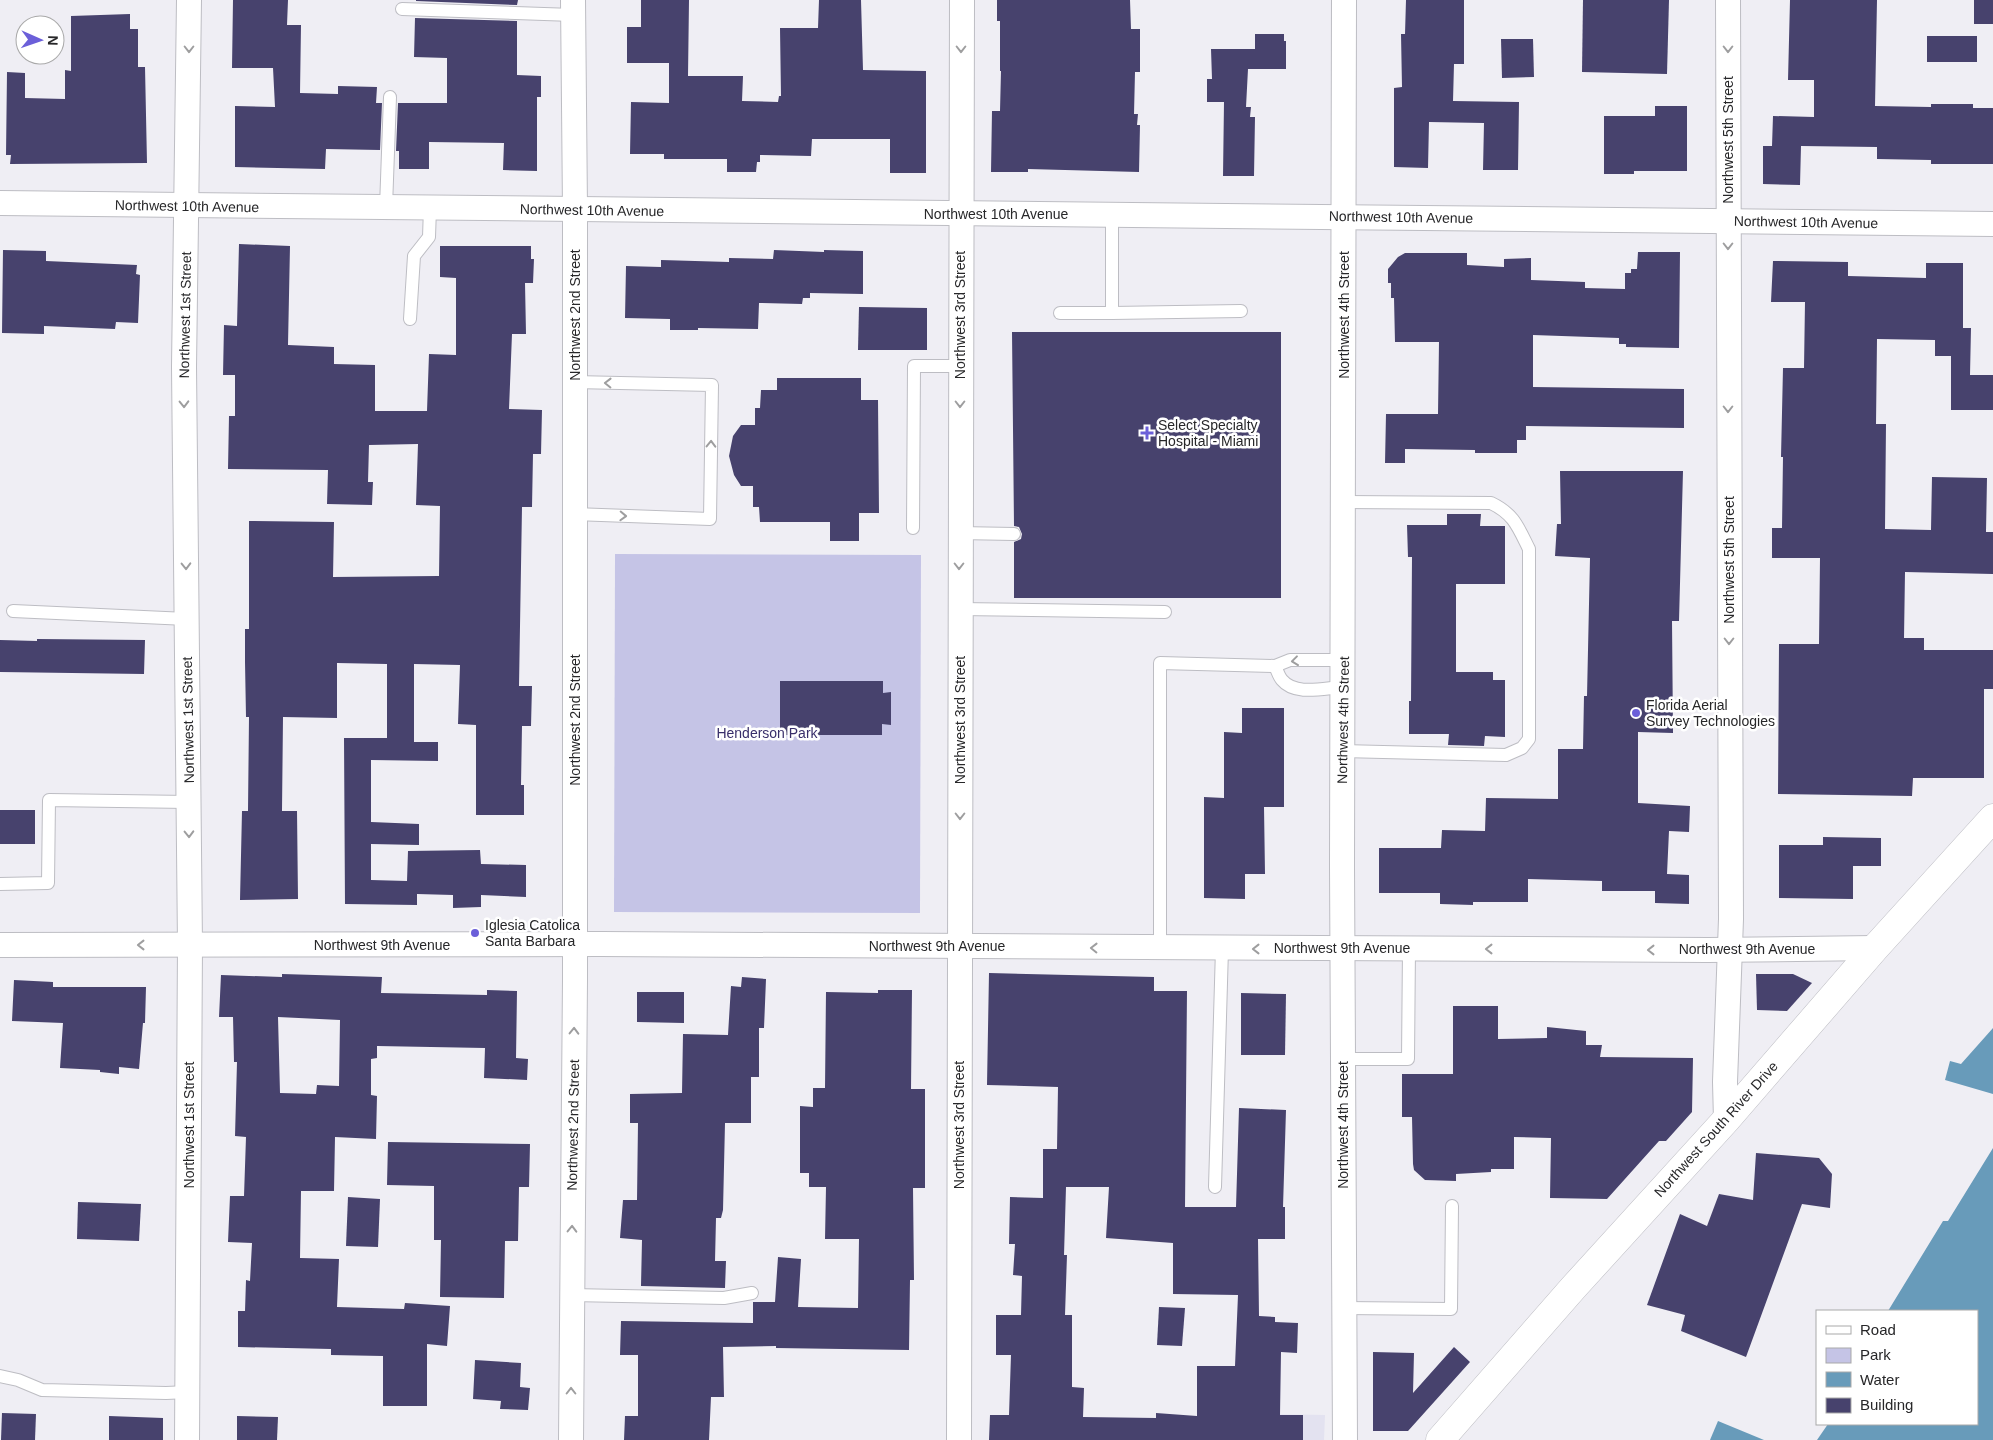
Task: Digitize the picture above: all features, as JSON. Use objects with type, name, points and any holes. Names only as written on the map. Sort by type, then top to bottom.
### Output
[{"type":"main road","name":"Northwest South River Drive","points":[[1440,1440],[1726,1120],[1875,948],[1993,818]]},
{"type":"street","name":"Northwest 1st Street","points":[[187,1440],[190,945],[184,367],[188,206],[189,0]]},
{"type":"street","name":"Northwest 3rd Street","points":[[959,1440],[961,946],[959,609],[962,0]]},
{"type":"street","name":"Northwest 4th Street","points":[[1344,0],[1342,948],[1345,1440]]},
{"type":"street","name":"Northwest 5th Street","points":[[1726,1120],[1731,910],[1728,0]]},
{"type":"street","name":"Northwest 2nd Street","points":[[571,1440],[575,944],[575,210],[573,7]]},
{"type":"street","name":"Northwest 10th Avenue","points":[[0,203],[1993,224]]},
{"type":"street","name":"Northwest 9th Avenue","points":[[0,945],[575,944],[1222,949],[1729,950],[1875,948]]},
{"type":"lane","points":[[402,9],[573,7]]},
{"type":"lane","points":[[386,207],[390,97]]},
{"type":"lane","points":[[410,319],[414,256],[429,237],[430,208]]},
{"type":"lane","points":[[1112,215],[1112,313]]},
{"type":"lane","points":[[1060,313],[1241,310]]},
{"type":"lane","points":[[912,528],[914,366],[960,366]]},
{"type":"lane","points":[[574,382],[712,386],[710,519],[574,514]]},
{"type":"lane","points":[[1342,751],[1506,755],[1522,748],[1529,739],[1528,549],[1515,521],[1503,509],[1491,503],[1344,502]]},
{"type":"lane","points":[[960,533],[1014,534]]},
{"type":"lane","points":[[959,609],[1165,612]]},
{"type":"lane","points":[[13,611],[187,619]]},
{"type":"lane","points":[[1160,948],[1160,663],[1275,666],[1290,660],[1343,660]]},
{"type":"lane","points":[[1275,666],[1281,680],[1292,687],[1302,690],[1342,687]]},
{"type":"lane","points":[[0,884],[48,883],[49,800],[188,802]]},
{"type":"lane","points":[[1343,1058],[1408,1059],[1409,948]]},
{"type":"lane","points":[[1215,1187],[1222,949]]},
{"type":"lane","points":[[1343,1308],[1451,1309],[1452,1206]]},
{"type":"lane","points":[[571,1295],[724,1298],[752,1293]]},
{"type":"lane","points":[[0,1376],[18,1380],[42,1390],[166,1394],[188,1392]]},
{"type":"shaded area","points":[[1200,1413],[1325,1415],[1324,1440],[1200,1440]]},
{"type":"green space","name":"Henderson Park","points":[[615,554],[921,555],[920,913],[614,912]]},
{"type":"water","points":[[1993,1028],[1993,1094],[1945,1080],[1950,1061],[1961,1064]]},
{"type":"water","points":[[1993,1148],[1993,1440],[1817,1440],[1827,1425],[1978,1425],[1978,1310],[1889,1310],[1943,1221],[1948,1221]]},
{"type":"water","points":[[1718,1421],[1764,1440],[1710,1440]]},
{"type":"building","points":[[233,0],[288,0],[287,25],[301,25],[300,93],[338,94],[338,86],[377,87],[376,103],[382,103],[380,150],[326,149],[325,169],[235,167],[235,106],[275,107],[273,68],[232,68]]},
{"type":"building","points":[[416,0],[518,0],[517,5]]},
{"type":"building","points":[[641,0],[689,0],[688,76],[743,76],[742,101],[778,102],[779,96],[781,96],[780,28],[818,28],[819,0],[861,0],[863,70],[926,71],[926,173],[890,173],[890,139],[812,139],[811,156],[760,155],[760,162],[757,162],[756,172],[727,172],[727,159],[664,159],[664,154],[630,154],[631,102],[669,103],[669,63],[627,63],[627,27],[641,27]]},
{"type":"building","points":[[997,0],[1130,0],[1131,29],[1140,29],[1140,72],[1135,72],[1134,114],[1138,114],[1137,125],[1140,125],[1139,172],[1028,169],[1028,172],[991,172],[992,111],[1000,111],[1000,21],[997,21]]},
{"type":"building","points":[[1406,0],[1464,0],[1464,64],[1454,64],[1453,101],[1519,102],[1518,170],[1483,170],[1484,123],[1429,122],[1428,168],[1394,167],[1394,88],[1402,87],[1401,34],[1405,34]]},
{"type":"building","points":[[1583,0],[1669,0],[1667,74],[1582,72]]},
{"type":"building","points":[[1790,0],[1877,0],[1875,106],[1931,107],[1931,104],[1973,104],[1973,108],[1993,108],[1993,164],[1931,164],[1931,160],[1877,159],[1877,147],[1801,146],[1800,185],[1763,184],[1763,146],[1772,146],[1773,116],[1814,117],[1814,80],[1788,80]]},
{"type":"building","points":[[1974,0],[1993,0],[1993,24],[1974,24]]},
{"type":"building","points":[[130,14],[130,29],[138,29],[138,67],[145,67],[147,163],[10,164],[11,155],[6,155],[7,72],[25,73],[25,98],[65,99],[65,70],[71,71],[71,16]]},
{"type":"building","points":[[415,18],[517,21],[517,75],[541,76],[541,97],[537,97],[537,171],[503,170],[504,143],[429,142],[429,169],[399,169],[399,151],[396,151],[398,103],[447,103],[447,58],[414,57]]},
{"type":"building","points":[[1255,34],[1284,34],[1284,41],[1286,41],[1286,69],[1248,69],[1246,107],[1251,107],[1250,117],[1255,117],[1254,176],[1223,176],[1224,102],[1207,102],[1207,79],[1212,79],[1211,49],[1255,49]]},
{"type":"building","points":[[1927,36],[1977,36],[1977,62],[1927,62]]},
{"type":"building","points":[[1501,39],[1533,39],[1534,77],[1502,78]]},
{"type":"building","points":[[1655,106],[1687,106],[1687,171],[1634,171],[1634,174],[1604,174],[1604,116],[1655,116]]},
{"type":"building","points":[[239,244],[290,246],[288,345],[334,347],[334,364],[375,365],[375,411],[427,411],[429,354],[456,355],[456,278],[440,277],[440,246],[531,246],[531,259],[534,259],[533,283],[525,283],[526,334],[512,334],[509,409],[542,410],[541,454],[533,454],[532,507],[522,507],[519,686],[532,686],[531,726],[522,726],[521,785],[524,785],[524,815],[476,815],[476,725],[458,724],[460,665],[414,664],[414,742],[438,742],[438,761],[371,760],[371,822],[419,824],[419,845],[371,844],[371,880],[407,881],[408,851],[480,850],[481,864],[526,865],[526,897],[481,895],[481,907],[453,908],[453,895],[417,894],[417,905],[345,904],[344,738],[387,738],[387,664],[337,663],[337,718],[283,717],[282,811],[297,811],[298,899],[240,900],[242,811],[248,811],[249,717],[246,717],[245,629],[249,629],[249,521],[334,522],[333,577],[439,576],[440,506],[416,505],[418,444],[369,445],[368,482],[373,482],[372,505],[327,504],[328,470],[228,469],[229,416],[235,416],[235,375],[223,375],[224,325],[237,326]]},
{"type":"building","points":[[3,250],[46,251],[46,261],[137,265],[136,274],[140,275],[138,323],[116,322],[115,329],[44,326],[44,334],[2,333]]},
{"type":"building","points":[[774,250],[863,251],[863,294],[810,293],[810,298],[803,298],[802,304],[759,303],[758,329],[698,328],[698,330],[670,330],[670,319],[625,318],[626,266],[661,267],[661,260],[729,262],[729,258],[773,259]]},
{"type":"building","points":[[1638,252],[1680,252],[1679,348],[1626,347],[1626,344],[1619,344],[1619,338],[1533,335],[1533,387],[1684,389],[1684,428],[1526,426],[1526,440],[1517,440],[1517,453],[1405,449],[1405,463],[1385,463],[1386,414],[1438,414],[1439,342],[1395,342],[1394,298],[1391,298],[1391,283],[1388,283],[1388,269],[1398,257],[1405,253],[1467,253],[1467,265],[1504,267],[1504,259],[1531,258],[1531,280],[1585,282],[1585,288],[1625,289],[1625,273],[1631,273],[1631,269],[1637,269]]},
{"type":"building","points":[[1773,261],[1848,262],[1848,276],[1926,278],[1926,263],[1963,263],[1963,328],[1971,328],[1970,375],[1993,375],[1993,410],[1951,410],[1951,356],[1935,356],[1935,340],[1877,339],[1876,424],[1886,424],[1885,529],[1931,530],[1932,477],[1987,478],[1986,532],[1993,532],[1993,574],[1905,572],[1904,638],[1924,638],[1924,650],[1993,650],[1993,689],[1984,689],[1984,778],[1913,778],[1912,796],[1778,794],[1779,644],[1819,644],[1820,558],[1772,558],[1772,528],[1782,528],[1783,368],[1804,368],[1805,302],[1771,302]]},
{"type":"building","points":[[859,307],[927,308],[927,350],[858,350]]},
{"type":"building","name":"Select Specialty Hospital - Miami","points":[[1012,332],[1281,332],[1281,598],[1014,598],[1014,542],[1021,539],[1022,534],[1019,527],[1014,526]]},
{"type":"building","points":[[777,378],[861,378],[861,400],[878,400],[879,513],[859,513],[859,541],[830,541],[830,522],[760,522],[759,507],[753,507],[753,486],[741,486],[734,475],[729,456],[733,436],[741,425],[755,425],[755,408],[760,408],[761,390],[777,390]]},
{"type":"building","points":[[1560,471],[1683,471],[1679,621],[1672,621],[1673,733],[1638,732],[1638,803],[1690,806],[1689,832],[1669,831],[1667,874],[1689,875],[1689,904],[1655,903],[1655,891],[1602,891],[1602,881],[1528,879],[1528,902],[1473,902],[1473,905],[1440,904],[1440,893],[1379,893],[1379,848],[1441,848],[1442,830],[1485,831],[1486,798],[1558,799],[1558,749],[1583,749],[1584,696],[1587,696],[1590,558],[1555,556],[1557,524],[1561,524]]},
{"type":"building","points":[[1447,514],[1481,514],[1480,526],[1505,526],[1505,584],[1456,584],[1456,672],[1493,672],[1493,680],[1505,680],[1505,737],[1485,736],[1484,746],[1448,745],[1449,734],[1409,734],[1412,557],[1408,557],[1407,525],[1447,525]]},
{"type":"building","points":[[37,639],[145,640],[144,674],[0,672],[0,640],[37,641]]},
{"type":"building","points":[[780,681],[883,681],[883,693],[891,692],[891,725],[882,724],[882,735],[780,735]]},
{"type":"building","points":[[1242,708],[1284,708],[1284,807],[1264,807],[1265,874],[1245,874],[1245,899],[1204,898],[1204,797],[1224,798],[1224,732],[1242,733]]},
{"type":"building","points":[[0,810],[35,810],[35,844],[0,844]]},
{"type":"building","points":[[1823,837],[1881,838],[1881,866],[1853,866],[1853,899],[1779,898],[1779,845],[1823,845]]},
{"type":"building","points":[[989,973],[1154,977],[1154,991],[1187,991],[1185,1207],[1236,1207],[1239,1108],[1286,1110],[1283,1207],[1285,1207],[1285,1239],[1258,1239],[1259,1316],[1275,1317],[1275,1322],[1298,1323],[1297,1353],[1281,1352],[1280,1415],[1303,1415],[1303,1440],[989,1440],[990,1415],[1009,1415],[1011,1355],[996,1355],[996,1315],[1021,1315],[1022,1276],[1013,1275],[1015,1244],[1009,1244],[1010,1197],[1043,1198],[1043,1149],[1057,1149],[1058,1087],[987,1085]],"holes":[[[1066,1187],[1109,1187],[1106,1238],[1173,1243],[1173,1294],[1238,1295],[1235,1366],[1197,1366],[1197,1416],[1156,1413],[1156,1418],[1083,1417],[1084,1388],[1072,1387],[1072,1315],[1065,1315],[1067,1255],[1064,1255]]]},
{"type":"building","points":[[282,974],[382,977],[381,993],[487,995],[487,990],[517,991],[516,1058],[528,1059],[527,1080],[484,1078],[485,1048],[377,1046],[377,1058],[371,1059],[371,1095],[377,1096],[376,1139],[335,1137],[334,1191],[301,1191],[300,1258],[339,1259],[337,1307],[404,1309],[405,1303],[450,1306],[447,1346],[427,1344],[427,1406],[383,1406],[383,1356],[331,1355],[331,1349],[238,1347],[238,1311],[245,1311],[246,1280],[250,1281],[252,1243],[228,1242],[230,1196],[244,1196],[246,1137],[235,1136],[237,1062],[234,1062],[233,1017],[219,1017],[221,975],[282,977]],"holes":[[[278,1017],[340,1020],[339,1086],[317,1085],[316,1094],[280,1093]]]},
{"type":"building","points":[[1756,974],[1793,974],[1812,983],[1787,1011],[1757,1010]]},
{"type":"building","points":[[742,977],[766,979],[764,1028],[759,1028],[759,1077],[751,1077],[751,1123],[725,1123],[723,1210],[721,1218],[716,1218],[715,1261],[726,1261],[725,1288],[641,1286],[642,1240],[620,1238],[623,1200],[637,1200],[638,1123],[630,1123],[630,1094],[682,1093],[683,1034],[728,1035],[731,986],[741,987]]},
{"type":"building","points":[[14,980],[53,982],[53,987],[146,987],[145,1023],[143,1023],[139,1069],[119,1067],[119,1074],[100,1072],[100,1070],[60,1068],[63,1023],[12,1021]]},
{"type":"building","points":[[878,990],[912,990],[911,1089],[925,1089],[925,1188],[913,1188],[914,1280],[910,1280],[909,1350],[776,1348],[776,1346],[723,1347],[724,1397],[711,1397],[709,1440],[624,1440],[625,1416],[638,1416],[638,1355],[620,1355],[621,1321],[753,1323],[753,1302],[775,1302],[778,1257],[801,1259],[798,1307],[858,1308],[859,1239],[825,1239],[826,1187],[809,1187],[809,1173],[800,1173],[800,1106],[813,1107],[813,1088],[825,1088],[826,992],[878,993]]},
{"type":"building","points":[[637,992],[684,992],[684,1023],[637,1022]]},
{"type":"building","points":[[1241,993],[1286,994],[1285,1055],[1241,1055]]},
{"type":"building","points":[[1453,1006],[1498,1006],[1498,1039],[1547,1038],[1547,1027],[1586,1031],[1586,1045],[1602,1045],[1600,1057],[1693,1058],[1692,1112],[1666,1141],[1659,1141],[1607,1199],[1550,1198],[1551,1138],[1514,1137],[1514,1169],[1491,1169],[1491,1172],[1456,1174],[1456,1181],[1425,1180],[1414,1170],[1412,1117],[1402,1117],[1402,1074],[1453,1074]]},
{"type":"building","points":[[388,1142],[530,1144],[529,1187],[519,1187],[518,1241],[505,1241],[504,1298],[440,1297],[441,1240],[434,1240],[434,1186],[387,1185]]},
{"type":"building","points":[[1756,1153],[1819,1158],[1832,1174],[1830,1208],[1802,1204],[1746,1357],[1681,1331],[1685,1315],[1647,1305],[1680,1214],[1707,1226],[1719,1194],[1753,1200]]},
{"type":"building","points":[[348,1197],[380,1199],[378,1247],[346,1246]]},
{"type":"building","points":[[78,1202],[141,1204],[139,1241],[77,1239]]},
{"type":"building","points":[[1159,1307],[1185,1308],[1182,1346],[1157,1345]]},
{"type":"building","points":[[1454,1347],[1470,1362],[1408,1431],[1373,1431],[1373,1352],[1414,1353],[1413,1393]]},
{"type":"building","points":[[475,1360],[521,1363],[520,1387],[530,1388],[528,1410],[500,1409],[501,1401],[473,1399]]},
{"type":"building","points":[[2,1413],[36,1414],[35,1440],[1,1440]]},
{"type":"building","points":[[109,1416],[163,1418],[163,1440],[109,1440]]},
{"type":"building","points":[[237,1416],[278,1417],[277,1440],[237,1440]]},
{"type":"place","name":"Select Specialty Hospital - Miami","points":[[1147,433]]},
{"type":"place","name":"Florida Aerial Survey Technologies","points":[[1636,713]]},
{"type":"place","name":"Iglesia Catolica Santa Barbara","points":[[475,933]]}]
